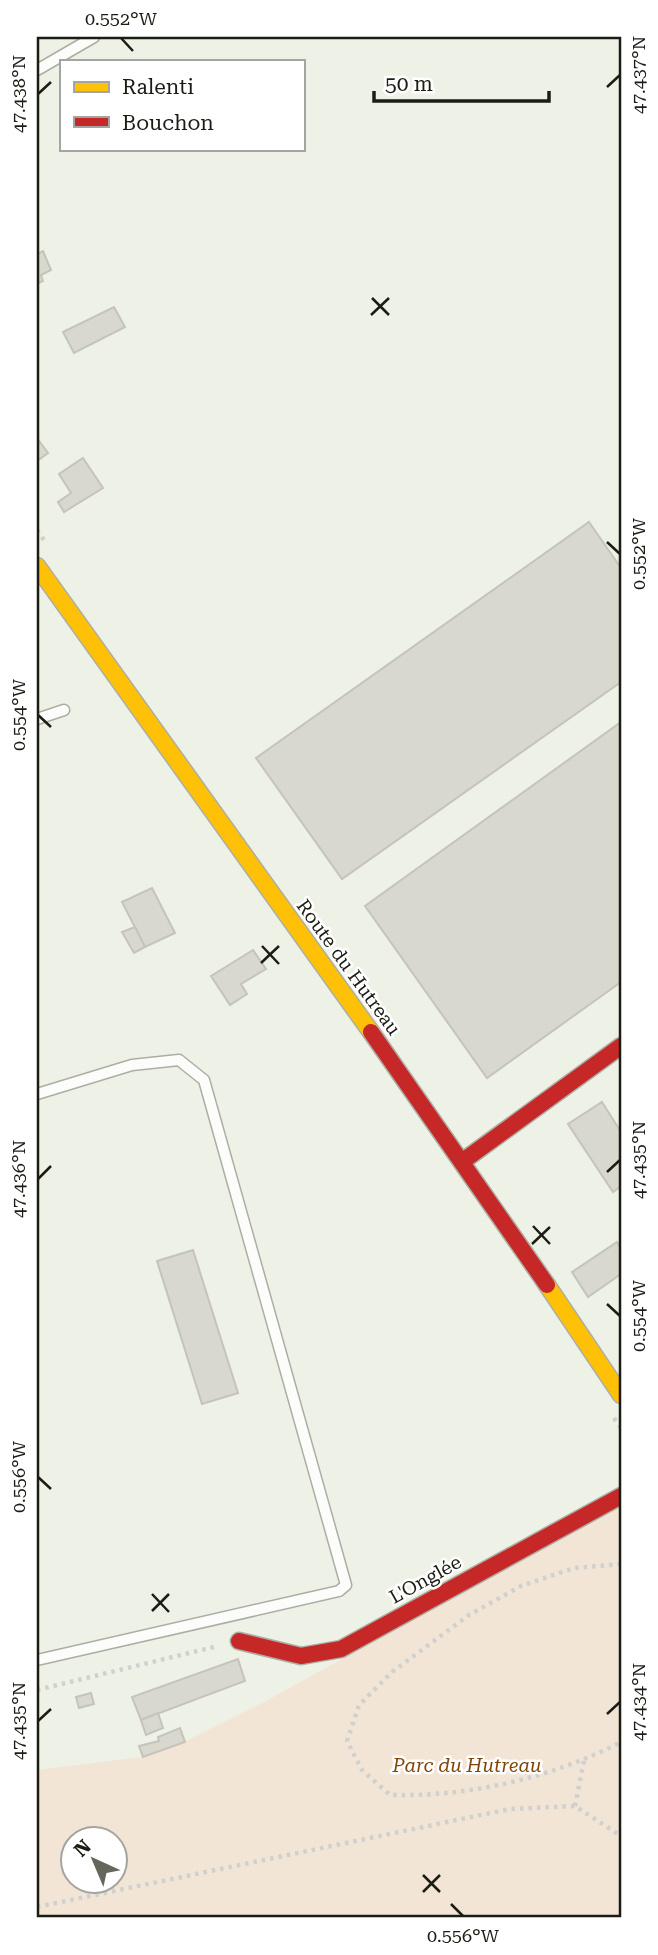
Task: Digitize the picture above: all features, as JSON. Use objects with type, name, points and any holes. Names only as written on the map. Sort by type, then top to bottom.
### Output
[{"type":"street","name":"Route du Hutreau","points":[[37,566],[463,1161],[621,1395]]},
{"type":"street","points":[[463,1161],[621,1046]]},
{"type":"street","name":"L'Onglée","points":[[239,1641],[301,1656],[341,1649],[621,1496]]},
{"type":"lane","points":[[37,70],[94,37]]},
{"type":"lane","points":[[37,719],[64,710]]},
{"type":"lane","points":[[37,1094],[132,1065],[179,1060],[204,1080],[346,1585],[339,1591],[37,1660]]},
{"type":"path","points":[[621,1564],[574,1568],[521,1586],[469,1615],[392,1672],[359,1705],[347,1741],[362,1770],[390,1795],[433,1796],[491,1787],[584,1761],[621,1742]]},
{"type":"path","points":[[37,1690],[239,1641]]},
{"type":"path","points":[[575,1807],[584,1761]]},
{"type":"path","points":[[37,1907],[510,1808],[575,1807],[621,1836]]},
{"type":"green space","name":"Parc du Hutreau","points":[[621,1505],[621,1918],[37,1918],[37,1770],[143,1757],[190,1739],[264,1702]]},
{"type":"building","points":[[43,251],[51,270],[41,275],[43,281],[37,284],[37,254]]},
{"type":"building","points":[[114,307],[125,327],[74,353],[63,332]]},
{"type":"building","points":[[37,438],[48,453],[37,461]]},
{"type":"building","points":[[83,458],[103,488],[64,512],[58,502],[71,493],[59,474]]},
{"type":"building","points":[[589,522],[621,568],[621,682],[342,879],[256,758]]},
{"type":"building","points":[[621,722],[621,982],[487,1078],[365,906]]},
{"type":"building","points":[[152,888],[175,933],[145,947],[122,902]]},
{"type":"building","points":[[135,927],[145,947],[134,953],[122,932]]},
{"type":"building","points":[[253,950],[266,969],[241,984],[247,994],[230,1005],[211,976]]},
{"type":"building","points":[[602,1102],[621,1132],[621,1186],[613,1192],[568,1124]]},
{"type":"building","points":[[617,1242],[621,1249],[621,1274],[588,1297],[572,1272]]},
{"type":"building","points":[[193,1250],[238,1393],[202,1404],[157,1261]]},
{"type":"building","points":[[238,1659],[245,1681],[141,1720],[132,1697]]},
{"type":"building","points":[[91,1693],[94,1704],[79,1708],[76,1697]]},
{"type":"building","points":[[158,1713],[163,1728],[146,1735],[141,1720]]},
{"type":"building","points":[[180,1728],[185,1742],[143,1757],[139,1746],[159,1741],[158,1737]]},
{"type":"traffic: slow","points":[[37,566],[371,1032]]},
{"type":"traffic: slow","points":[[547,1285],[621,1395]]},
{"type":"traffic: jam","points":[[371,1032],[547,1285]]},
{"type":"traffic: jam","points":[[463,1161],[621,1046]]},
{"type":"traffic: jam","points":[[239,1641],[301,1656],[341,1649],[621,1496]]}]
